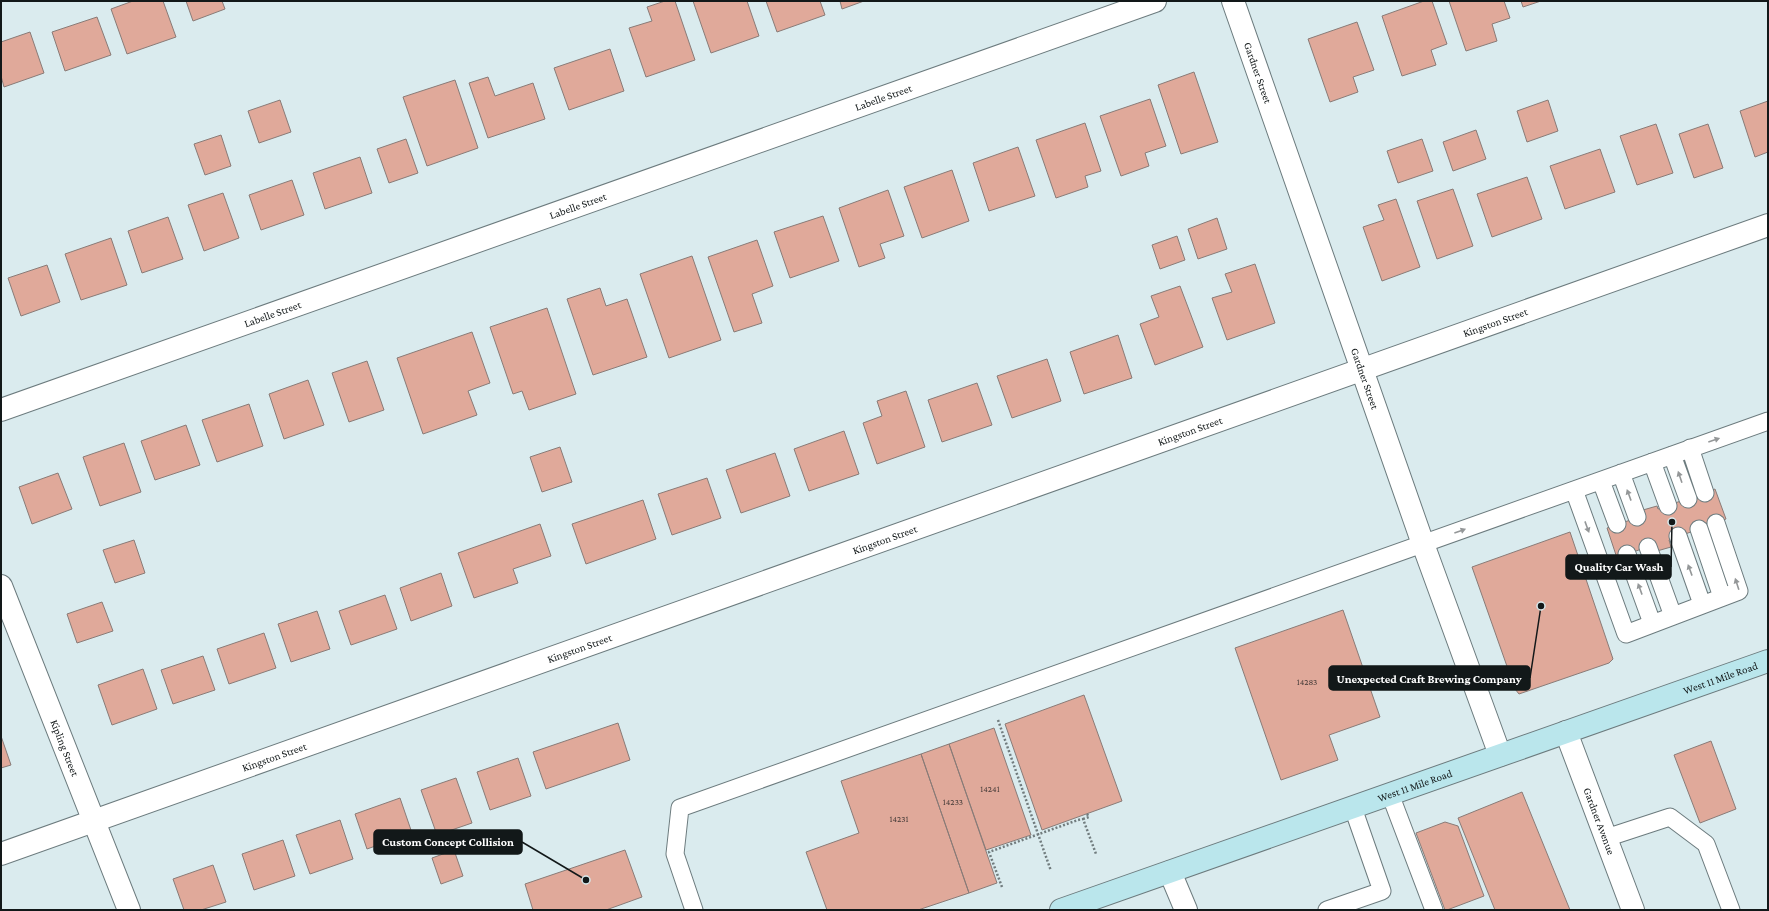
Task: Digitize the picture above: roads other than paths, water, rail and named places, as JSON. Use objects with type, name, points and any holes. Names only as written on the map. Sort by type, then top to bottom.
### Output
[{"type":"main road","name":"West 11 Mile Road","points":[[1061,910],[1768,661]]},
{"type":"street","name":"Labelle Street","points":[[1,410],[1155,1]]},
{"type":"street","name":"Gardner Street","points":[[1233,1],[1423,544],[1500,755]]},
{"type":"street","name":"Kingston Street","points":[[1,854],[1768,225]]},
{"type":"street","name":"Kipling Street","points":[[1,586],[129,910]]},
{"type":"street","name":"Gardner Avenue","points":[[1566,732],[1633,910]]},
{"type":"street","points":[[1170,872],[1186,910]]},
{"type":"lane","points":[[694,910],[675,854],[680,808],[1768,421]]},
{"type":"lane","points":[[1690,448],[1705,493]]},
{"type":"lane","points":[[1672,455],[1688,499]]},
{"type":"lane","points":[[1652,462],[1668,506]]},
{"type":"lane","points":[[1621,473],[1637,517]]},
{"type":"lane","points":[[1601,481],[1616,524]]},
{"type":"lane","points":[[1574,490],[1626,634],[1739,591],[1716,523]]},
{"type":"lane","points":[[1699,529],[1722,597]]},
{"type":"lane","points":[[1678,536],[1702,604]]},
{"type":"lane","points":[[1648,547],[1673,616]]},
{"type":"lane","points":[[1627,554],[1652,623]]},
{"type":"lane","points":[[1390,794],[1434,910]]},
{"type":"lane","points":[[1327,910],[1382,891],[1353,808]]},
{"type":"lane","points":[[1606,838],[1670,817],[1706,844],[1731,910]]},
{"type":"place","name":"Quality Car Wash","points":[[1672,522]]},
{"type":"place","name":"Unexpected Craft Brewing Company","points":[[1541,606]]},
{"type":"place","name":"Custom Concept Collision","points":[[586,880]]}]
